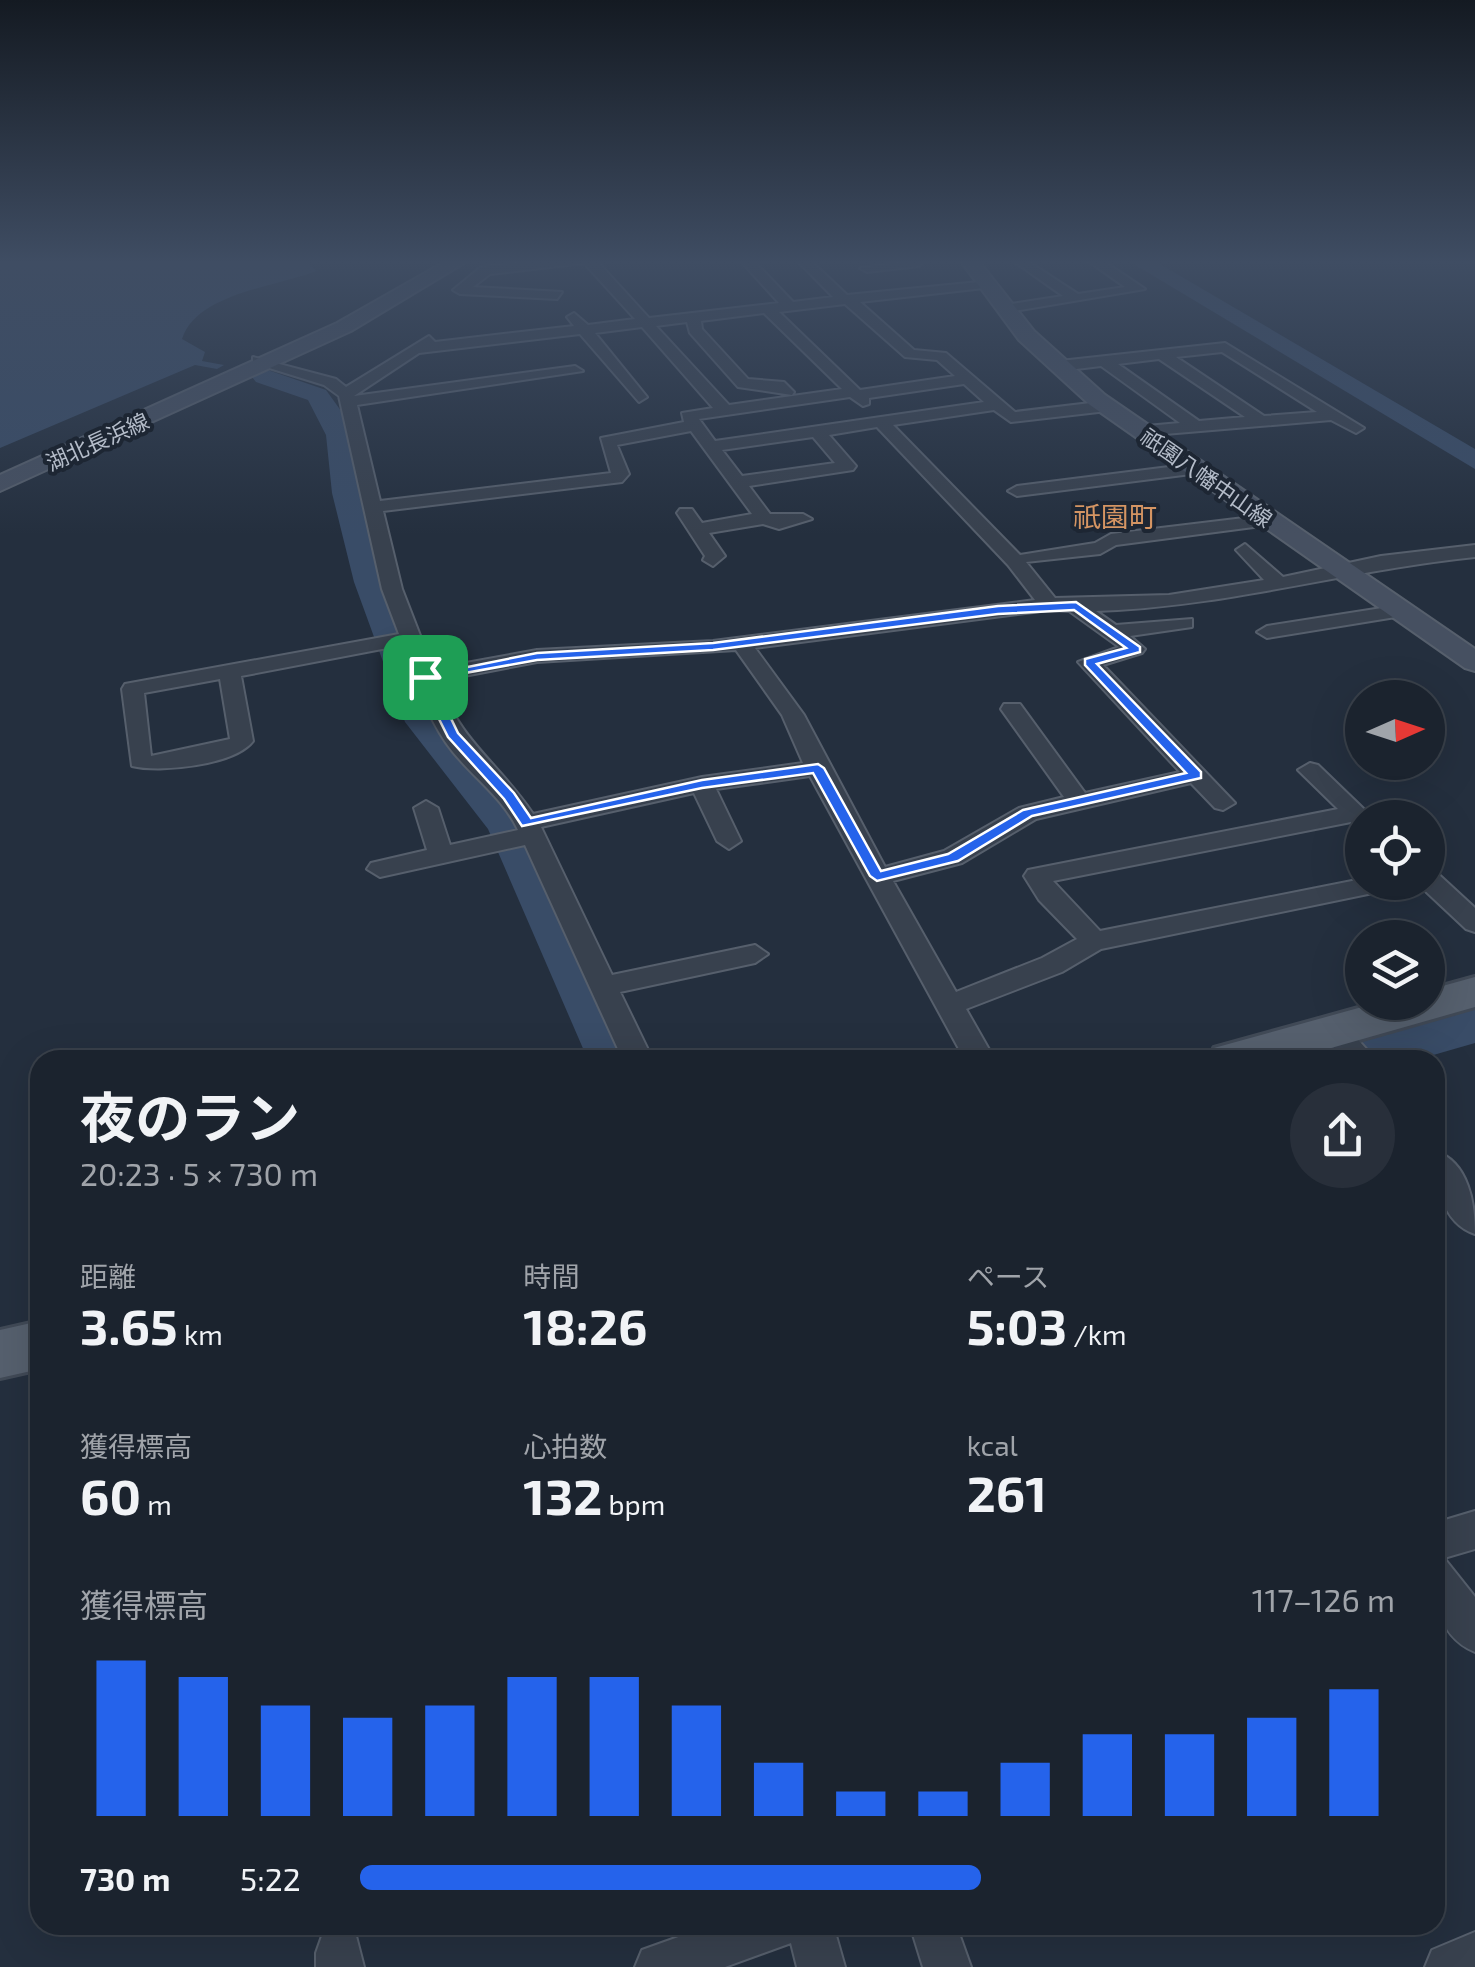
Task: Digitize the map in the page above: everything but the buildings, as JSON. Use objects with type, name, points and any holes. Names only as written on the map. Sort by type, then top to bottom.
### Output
[{"type":"main road","name":"湖北長浜線","points":[[0,474],[282,352]]},
{"type":"main road","name":"湖北長浜線","points":[[0,484],[285,352]]},
{"type":"main road","name":"祇園八幡中山線","points":[[1046,352],[1140,432],[1475,662]]},
{"type":"main road","points":[[1314,1050],[1347,1046],[1475,992]]},
{"type":"main road","points":[[0,1354],[30,1347]]},
{"type":"street","points":[[347,398],[410,352]]},
{"type":"street","points":[[602,352],[639,397]]},
{"type":"street","points":[[670,352],[724,410]]},
{"type":"street","points":[[715,352],[744,384],[780,386],[794,400]]},
{"type":"street","points":[[813,352],[1015,561],[1050,604]]},
{"type":"street","points":[[907,352],[938,355],[1011,417],[1107,406]]},
{"type":"street","points":[[1060,366],[1178,352]]},
{"type":"street","points":[[1233,352],[1356,428]]},
{"type":"street","points":[[1161,354],[1261,420]]},
{"type":"street","points":[[1104,361],[1195,426]]},
{"type":"street","points":[[263,362],[330,382],[347,398],[398,640],[425,677],[452,734],[509,796],[522,834],[604,986],[633,1050]]},
{"type":"street","points":[[347,398],[575,371]]},
{"type":"street","points":[[764,518],[688,416],[968,379]]},
{"type":"street","points":[[710,446],[997,405]]},
{"type":"street","points":[[1140,432],[1334,414]]},
{"type":"street","points":[[632,418],[644,434]]},
{"type":"street","points":[[372,507],[619,476],[605,444],[695,425]]},
{"type":"street","points":[[818,431],[861,482]]},
{"type":"street","points":[[562,465],[570,484]]},
{"type":"street","points":[[736,482],[848,466]]},
{"type":"street","points":[[516,467],[526,490]]},
{"type":"street","points":[[1017,490],[1193,469]]},
{"type":"street","points":[[712,560],[715,556],[692,521],[764,518],[782,523],[804,519]]},
{"type":"street","points":[[1028,557],[1100,548],[1111,540],[1269,520]]},
{"type":"street","points":[[1244,550],[1278,582]]},
{"type":"street","points":[[425,677],[537,656],[741,643],[1050,604],[1154,600],[1343,571],[1371,563],[1475,551]]},
{"type":"street","points":[[1076,606],[1135,650],[1089,662],[1223,802]]},
{"type":"street","points":[[1267,632],[1401,611]]},
{"type":"street","points":[[1112,632],[1185,622]]},
{"type":"street","points":[[229,671],[242,741],[233,750],[156,764],[140,761],[133,689],[229,671],[398,640]]},
{"type":"street","points":[[741,643],[793,715],[818,768],[975,1050]]},
{"type":"street","points":[[1012,709],[1079,802]]},
{"type":"street","points":[[380,869],[702,784],[818,768]]},
{"type":"street","points":[[1310,770],[1345,802]]},
{"type":"street","points":[[877,876],[953,857],[1028,813],[1196,775]]},
{"type":"street","points":[[702,784],[729,841]]},
{"type":"street","points":[[426,808],[441,855]]},
{"type":"street","points":[[1094,941],[1048,894],[1038,876],[1345,819]]},
{"type":"street","points":[[950,1005],[1052,966],[1094,941],[1345,891]]},
{"type":"street","points":[[1445,895],[1475,923]]},
{"type":"street","points":[[604,986],[755,954]]},
{"type":"street","points":[[1445,1178],[1475,1222]]},
{"type":"street","points":[[1445,1539],[1475,1530]]},
{"type":"street","points":[[1445,1588],[1475,1632]]},
{"type":"street","points":[[659,1967],[750,1935]]},
{"type":"street","points":[[813,1935],[821,1967]]},
{"type":"street","points":[[936,1935],[947,1967]]},
{"type":"street","points":[[1449,1967],[1475,1956]]},
{"type":"water","points":[[0,352],[205,352],[202,361],[224,365],[217,369],[195,365],[0,448]]},
{"type":"waterway","points":[[1292,352],[1475,461]]},
{"type":"waterway","points":[[265,377],[317,395],[331,415],[340,435],[347,493],[370,582],[423,722],[507,826],[608,1050]]},
{"type":"waterway","points":[[1390,1050],[1475,1026]]},
{"type":"district","name":"祇園町","points":[[1115,516]]},
{"type":"route","points":[[1050,604],[1076,606],[1135,650],[1089,662],[1196,775],[1028,813],[1009,828],[953,857],[877,876],[818,768],[702,784],[527,823],[509,796],[452,734],[425,677],[537,656],[713,646],[1050,604]]}]
